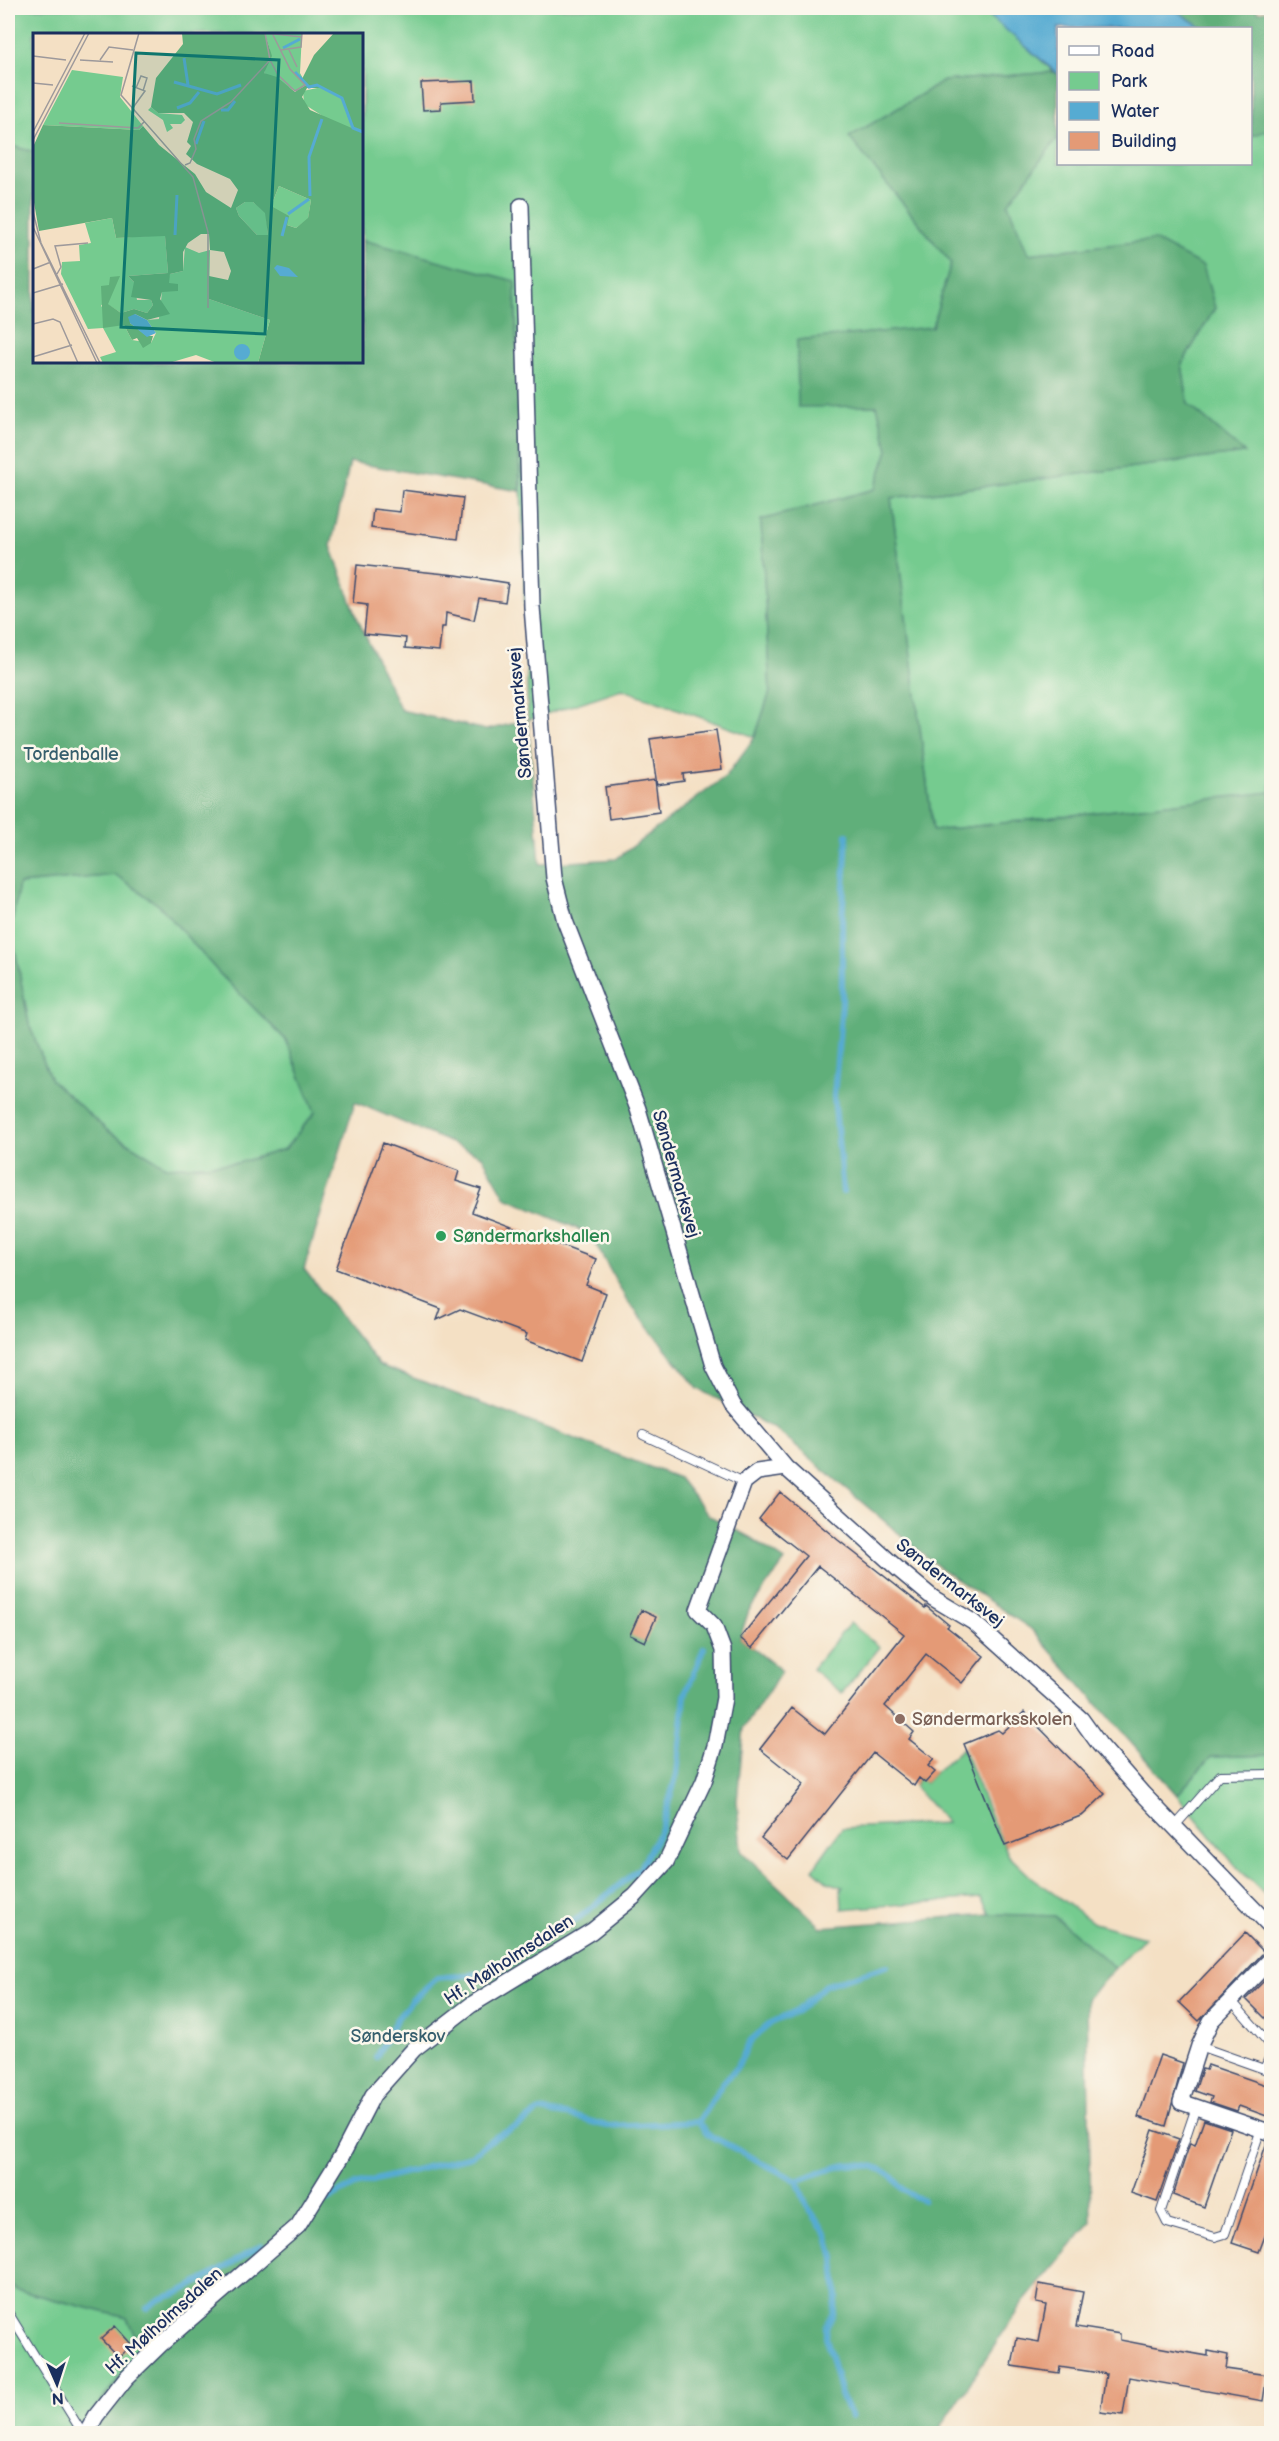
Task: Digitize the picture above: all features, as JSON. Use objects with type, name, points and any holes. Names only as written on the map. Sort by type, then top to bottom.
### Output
[{"type":"street","name":"Søndermarksvej","points":[[521,206],[532,607],[555,878],[565,921],[638,1110],[713,1366],[733,1405],[786,1468],[897,1569],[933,1598],[973,1622],[1081,1719],[1099,1744],[1142,1793],[1272,1928]]},
{"type":"street","points":[[744,1482],[757,1472],[786,1468]]},
{"type":"street","name":"Hf. Mølholmsdalen","points":[[84,2433],[126,2378],[160,2345],[298,2226],[342,2155],[373,2095],[414,2049],[471,2005],[591,1930],[635,1896],[666,1862],[697,1800],[715,1746],[724,1698],[723,1650],[714,1626],[698,1610],[744,1482]]},
{"type":"street","points":[[1266,2131],[1180,2102],[1199,2046],[1211,2021],[1272,1958]]},
{"type":"lane","points":[[643,1435],[744,1482]]},
{"type":"lane","points":[[1175,1826],[1220,1775],[1272,1774]]},
{"type":"lane","points":[[1199,2046],[1264,2069],[1272,2050],[1231,2000]]},
{"type":"lane","points":[[1196,2107],[1161,2211],[1167,2223],[1215,2237],[1225,2234],[1266,2131]]},
{"type":"lane","points":[[8,2312],[84,2433]]},
{"type":"green space","points":[[8,8],[983,8],[1054,72],[944,81],[850,137],[951,263],[932,327],[877,405],[888,450],[875,489],[761,520],[770,692],[755,737],[622,689],[528,720],[515,282],[363,240],[363,33],[33,33],[33,152],[8,145]]},
{"type":"green space","points":[[1172,8],[1255,8],[1258,12],[1271,10],[1271,129],[1252,136],[1252,27],[1201,27]]},
{"type":"green space","name":"Sønderskov","points":[[1054,72],[1057,74],[1057,138],[1008,204],[1028,254],[1154,240],[1203,266],[1215,308],[1182,364],[1188,404],[1245,453],[891,498],[933,831],[1271,792],[1271,1755],[1211,1757],[1177,1795],[1031,1629],[940,1568],[775,1429],[698,1389],[626,1299],[590,1234],[506,1198],[482,1156],[355,1102],[304,1269],[379,1365],[679,1478],[708,1515],[751,1538],[785,1561],[749,1610],[740,1638],[782,1671],[744,1728],[737,1801],[741,1851],[821,1927],[990,1914],[1054,1916],[1115,1968],[1087,1999],[1091,2222],[1022,2304],[937,2433],[76,2433],[141,2350],[127,2318],[17,2290],[8,2284],[8,145],[33,152],[33,363],[363,363],[363,240],[515,281],[520,491],[350,462],[331,546],[358,620],[401,710],[486,730],[528,720],[540,864],[616,859],[726,776],[755,737],[770,692],[761,520],[875,489],[888,450],[877,406],[798,407],[797,340],[932,327],[951,263],[849,137],[944,81]],"holes":[[[116,875],[160,906],[220,974],[286,1040],[315,1112],[285,1149],[238,1163],[167,1167],[108,1131],[51,1080],[29,1024],[11,928],[19,884]]]},
{"type":"green space","points":[[1271,129],[1271,792],[933,831],[891,498],[1244,453],[1188,404],[1182,364],[1215,308],[1154,240],[1028,254],[1007,204],[1057,138],[1057,165],[1252,165],[1252,136]]},
{"type":"green space","points":[[116,875],[160,906],[220,974],[286,1040],[315,1112],[285,1149],[238,1163],[167,1167],[108,1131],[51,1080],[29,1024],[11,928],[19,884]]},
{"type":"green space","points":[[850,1623],[880,1647],[842,1693],[812,1669]]},
{"type":"green space","points":[[963,1748],[1009,1856],[1031,1877],[1094,1923],[1145,1937],[1115,1968],[1054,1916],[990,1914],[981,1898],[842,1909],[841,1889],[843,1887],[828,1882],[813,1869],[842,1828],[947,1823],[914,1786],[919,1778],[925,1783]]},
{"type":"green space","points":[[1271,1755],[1271,1901],[1234,1864],[1177,1795],[1211,1757]]},
{"type":"green space","points":[[8,2284],[17,2290],[127,2317],[141,2350],[76,2433],[8,2433]]},
{"type":"water","points":[[983,8],[1172,8],[1201,27],[1057,27],[1057,73]]},
{"type":"building","points":[[474,81],[475,100],[441,102],[441,109],[423,110],[421,83]]},
{"type":"building","points":[[402,490],[463,498],[458,539],[371,528],[373,509],[400,512]]},
{"type":"building","points":[[357,565],[508,583],[505,602],[479,598],[474,620],[446,613],[439,651],[405,648],[406,638],[364,634],[367,605],[353,603]]},
{"type":"building","points":[[716,730],[722,769],[683,774],[684,781],[657,785],[650,739]]},
{"type":"building","points":[[655,780],[659,812],[609,819],[605,787]]},
{"type":"building","name":"Søndermarkshallen","points":[[383,1143],[459,1171],[456,1181],[481,1189],[472,1212],[596,1259],[586,1285],[606,1293],[582,1362],[525,1340],[527,1334],[460,1309],[437,1320],[441,1309],[336,1269]]},
{"type":"building","points":[[780,1492],[925,1608],[926,1606],[949,1625],[947,1627],[984,1656],[962,1683],[926,1654],[885,1706],[914,1732],[909,1739],[934,1759],[928,1766],[935,1772],[925,1783],[919,1778],[914,1786],[873,1753],[788,1860],[761,1838],[804,1784],[760,1749],[792,1708],[825,1734],[904,1634],[818,1566],[752,1648],[740,1638],[806,1556],[759,1519]]},
{"type":"building","points":[[641,1610],[656,1617],[645,1642],[630,1635]]},
{"type":"building","points":[[1024,1712],[1105,1794],[1083,1815],[1005,1846],[964,1744],[998,1730],[1002,1733]]},
{"type":"building","points":[[1245,1933],[1264,1952],[1199,2021],[1179,2002]]},
{"type":"building","points":[[1266,1979],[1272,1984],[1272,2025],[1246,1999]]},
{"type":"building","points":[[1160,2055],[1183,2063],[1166,2126],[1138,2117]]},
{"type":"building","points":[[1208,2065],[1272,2087],[1272,2118],[1239,2106],[1237,2111],[1210,2102],[1212,2097],[1195,2091],[1202,2069],[1206,2070]]},
{"type":"building","points":[[1204,2120],[1231,2129],[1204,2207],[1173,2195],[1190,2143],[1195,2145]]},
{"type":"building","points":[[1153,2130],[1179,2139],[1157,2202],[1131,2193]]},
{"type":"building","points":[[1267,2142],[1272,2142],[1272,2217],[1259,2252],[1232,2243]]},
{"type":"building","points":[[1039,2284],[1083,2292],[1076,2327],[1120,2334],[1120,2340],[1146,2345],[1208,2356],[1208,2351],[1228,2355],[1226,2369],[1267,2375],[1263,2401],[1129,2377],[1123,2415],[1100,2412],[1106,2374],[1060,2367],[1059,2373],[1012,2366],[1017,2338],[1039,2342],[1046,2305],[1036,2303]]},
{"type":"building","points":[[115,2326],[132,2345],[118,2357],[101,2339]]},
{"type":"waterway","points":[[843,1192],[834,1096],[842,1003],[842,923],[847,835]]},
{"type":"waterway","points":[[376,2057],[396,2020],[412,2000],[437,1978],[496,1972],[537,1943],[580,1917],[640,1868],[661,1829],[677,1774],[685,1695],[704,1648]]},
{"type":"waterway","points":[[698,2122],[723,2083],[737,2067],[751,2040],[771,2023],[797,2011],[825,1985],[887,1966]]},
{"type":"waterway","points":[[327,2200],[355,2185],[471,2156],[493,2138],[517,2127],[540,2111],[572,2116],[606,2126],[698,2122],[707,2134],[797,2181],[832,2168],[856,2164],[867,2165],[879,2168],[890,2175],[905,2191],[923,2200]]},
{"type":"waterway","points":[[797,2181],[807,2206],[828,2236],[834,2258],[837,2297],[833,2316],[826,2327],[826,2337],[841,2395],[851,2417]]},
{"type":"waterway","points":[[147,2308],[201,2281],[261,2245]]},
{"type":"place","name":"Søndermarkshallen","points":[[441,1236]]},
{"type":"place","name":"Søndermarksskolen","points":[[900,1719]]},
{"type":"park label","name":"Tordenballe","points":[[71,754]]}]
